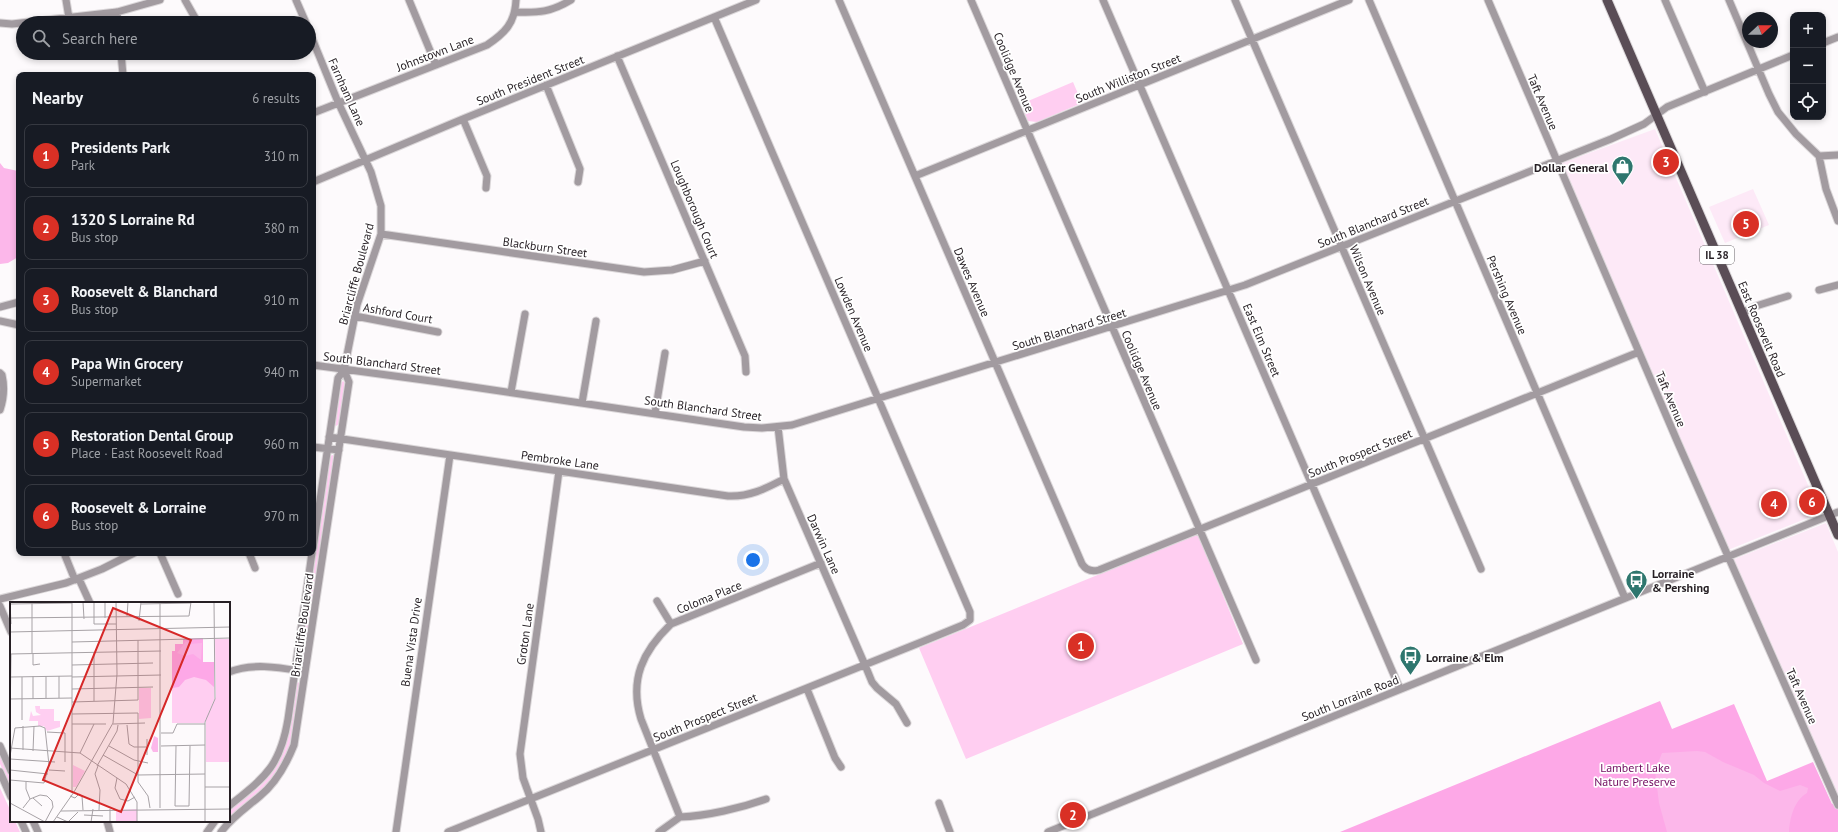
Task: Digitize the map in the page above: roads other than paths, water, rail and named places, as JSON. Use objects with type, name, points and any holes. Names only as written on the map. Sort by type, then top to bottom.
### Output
[{"type":"main road","name":"East Roosevelt Road","points":[[1607,0],[1742,313],[1834,514],[1838,535]]},
{"type":"street","points":[[66,0],[69,16]]},
{"type":"street","points":[[85,16],[116,12],[160,0]]},
{"type":"street","points":[[185,0],[194,16]]},
{"type":"street","points":[[296,0],[303,16]]},
{"type":"street","points":[[409,0],[436,65]]},
{"type":"street","name":"Johnstown Lane","points":[[316,112],[487,46],[500,37],[514,18],[516,0]]},
{"type":"street","points":[[515,12],[538,13],[556,9],[572,0]]},
{"type":"street","name":"South President Street","points":[[316,181],[463,119],[756,0]]},
{"type":"street","name":"Dawes Avenue","points":[[839,0],[1082,564],[1089,570]]},
{"type":"street","name":"Coolidge Avenue","points":[[971,0],[1256,660]]},
{"type":"street","name":"East Elm Street","points":[[1103,0],[1400,689]]},
{"type":"street","name":"Wilson Avenue","points":[[1236,0],[1481,569]]},
{"type":"street","name":"South Williston Street","points":[[915,176],[1349,0]]},
{"type":"street","name":"Pershing Avenue","points":[[1369,0],[1626,598]]},
{"type":"street","name":"Taft Avenue","points":[[1488,0],[1556,161],[1728,557],[1838,805]]},
{"type":"street","points":[[1665,0],[1705,92]]},
{"type":"street","points":[[1729,0],[1758,70],[1778,112],[1792,130],[1819,156],[1826,190],[1838,221]]},
{"type":"street","points":[[116,12],[117,16]]},
{"type":"street","name":"Lowden Avenue","points":[[714,17],[970,612],[970,620]]},
{"type":"street","points":[[0,23],[16,24]]},
{"type":"street","points":[[1826,42],[1838,37]]},
{"type":"street","name":"Farnham Lane","points":[[316,48],[338,102],[366,161]]},
{"type":"street","name":"Loughborough Court","points":[[617,56],[745,356],[746,372]]},
{"type":"street","name":"South Blanchard Street","points":[[316,365],[582,402],[744,427],[778,427],[808,421],[1228,290],[1342,247],[1624,133],[1644,124],[1667,107],[1790,56]]},
{"type":"street","points":[[122,60],[123,72]]},
{"type":"street","points":[[546,85],[580,169],[578,182]]},
{"type":"street","points":[[463,119],[487,176],[486,188]]},
{"type":"street","points":[[1819,156],[1838,155]]},
{"type":"street","name":"Briarcliffe Boulevard","points":[[316,528],[338,378],[344,370],[361,293],[381,234],[381,206],[376,184],[366,161]]},
{"type":"street","name":"Blackburn Street","points":[[381,234],[644,272],[672,270],[705,261]]},
{"type":"street","points":[[1819,290],[1838,285]]},
{"type":"street","points":[[1742,313],[1756,306],[1788,296]]},
{"type":"street","points":[[0,307],[16,303]]},
{"type":"street","points":[[511,392],[525,314]]},
{"type":"street","name":"Ashford Court","points":[[355,316],[438,332]]},
{"type":"street","points":[[0,321],[16,324]]},
{"type":"street","points":[[582,402],[596,322]]},
{"type":"street","name":"South Prospect Street","points":[[1089,570],[1099,570],[1200,530],[1639,352]]},
{"type":"street","points":[[656,413],[665,353]]},
{"type":"street","name":"Briarcliffe Boulevard","points":[[230,821],[268,788],[285,766],[297,734],[349,382],[344,370]]},
{"type":"street","points":[[0,373],[5,386],[4,400],[0,410]]},
{"type":"street","name":"Darwin Lane","points":[[778,427],[784,479],[872,682],[896,704],[907,723]]},
{"type":"street","name":"Pembroke Lane","points":[[329,437],[736,496],[753,494],[784,479]]},
{"type":"street","points":[[316,447],[339,450]]},
{"type":"street","name":"Buena Vista Drive","points":[[396,832],[450,455]]},
{"type":"street","name":"Groton Lane","points":[[541,832],[521,766],[520,740],[559,471]]},
{"type":"street","name":"South Lorraine Road","points":[[1048,832],[1834,514]]},
{"type":"street","points":[[65,556],[89,602]]},
{"type":"street","points":[[0,599],[47,589],[77,580],[128,556]]},
{"type":"street","points":[[161,556],[178,594]]},
{"type":"street","points":[[250,556],[255,568]]},
{"type":"street","name":"Briarcliffe Boulevard","points":[[230,805],[257,784],[272,768],[278,757],[286,732],[312,556]]},
{"type":"street","name":"Coloma Place","points":[[680,817],[639,713],[637,698],[640,665],[648,650],[657,637],[671,624],[821,564]]},
{"type":"street","name":"Coloma Place","points":[[657,601],[671,624]]},
{"type":"street","points":[[0,606],[10,630]]},
{"type":"street","name":"South Prospect Street","points":[[448,832],[807,689],[963,625],[970,620]]},
{"type":"street","points":[[230,672],[239,668],[256,666],[306,672]]},
{"type":"street","points":[[807,689],[835,758],[841,767]]},
{"type":"street","points":[[0,746],[10,769]]},
{"type":"street","points":[[0,772],[10,795]]},
{"type":"street","points":[[659,832],[680,817],[752,804],[766,799]]},
{"type":"street","points":[[939,803],[950,832]]},
{"type":"street","points":[[21,822],[26,832]]},
{"type":"street","points":[[33,822],[38,832]]},
{"type":"street","points":[[107,822],[110,832]]},
{"type":"street","points":[[207,832],[213,822]]},
{"type":"street","name":"Briarcliffe Boulevard","points":[[221,832],[229,822]]},
{"type":"place","name":"Roosevelt & Blanchard","points":[[1666,162]]},
{"type":"place","name":"Dollar General","points":[[1623,186]]},
{"type":"place","name":"Restoration Dental Group","points":[[1746,224]]},
{"type":"place","name":"Roosevelt & Lorraine","points":[[1812,502]]},
{"type":"place","name":"Papa Win Grocery","points":[[1774,504]]},
{"type":"place","name":"Lorraine & Pershing","points":[[1636,600]]},
{"type":"place","name":"Presidents Park","points":[[1081,646]]},
{"type":"place","name":"Lorraine & Elm","points":[[1410,676]]},
{"type":"place","name":"1320 S Lorraine Rd","points":[[1073,815]]},
{"type":"park label","name":"Lambert Lake Nature Preserve","points":[[1635,774]]}]
